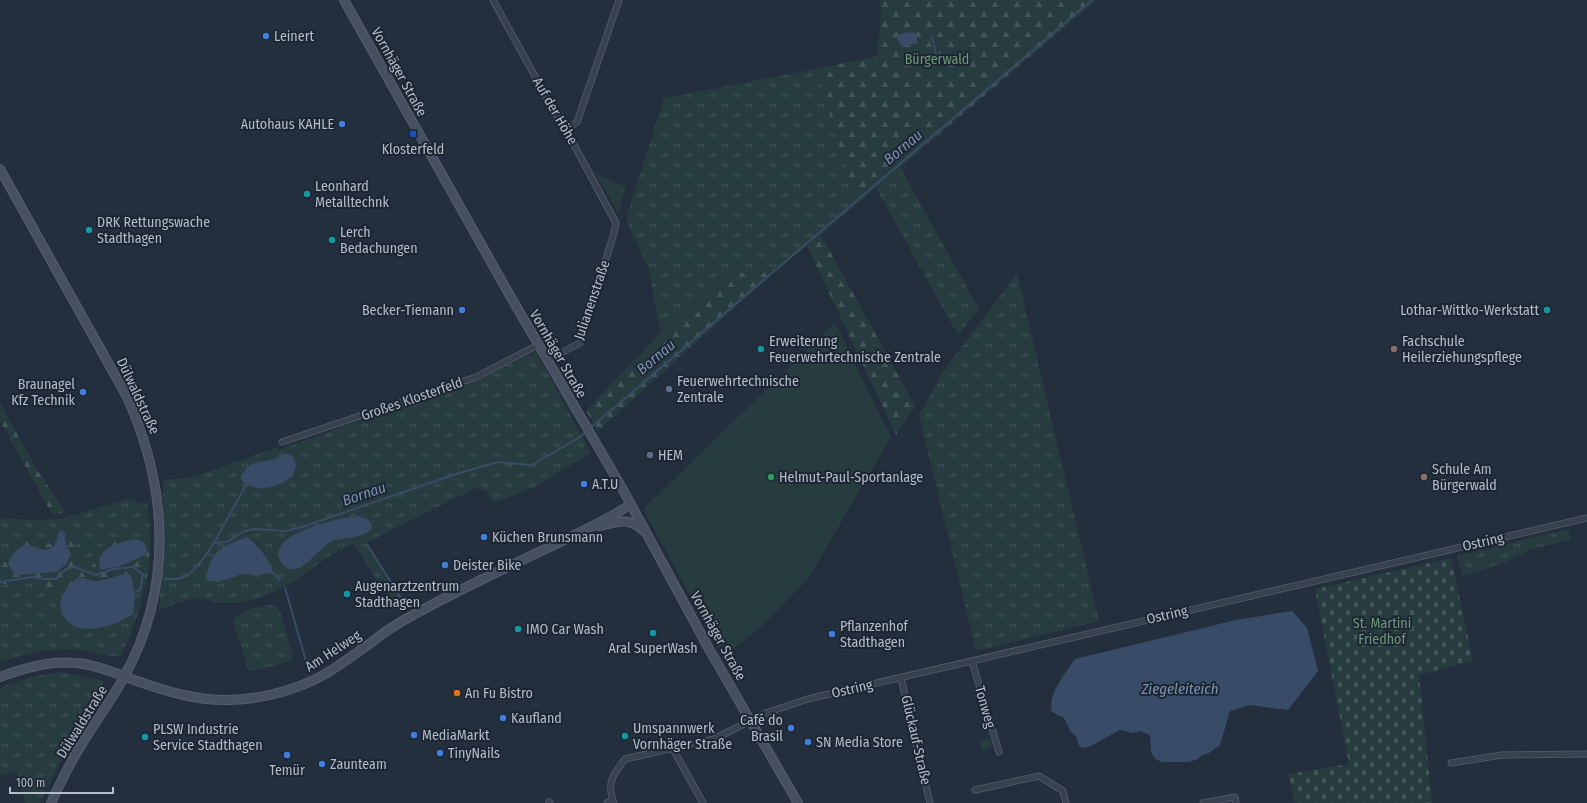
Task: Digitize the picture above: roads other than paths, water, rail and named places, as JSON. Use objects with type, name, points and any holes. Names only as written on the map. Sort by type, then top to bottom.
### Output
[{"type":"main road","name":"Vornhäger Straße","points":[[344,0],[538,345],[631,504],[750,720],[798,803]]},
{"type":"main road","name":"Dülwaldstraße","points":[[0,169],[126,395],[137,418],[154,474],[160,525],[158,565],[150,612],[133,660],[125,676],[85,738],[51,803]]},
{"type":"main road","name":"Am Helweg","points":[[0,677],[24,668],[42,664],[62,663],[84,664],[174,693],[208,700],[252,699],[291,690],[316,680],[332,671],[373,640],[415,614],[586,529],[631,504]]},
{"type":"main road","points":[[586,529],[622,520],[638,526],[648,536]]},
{"type":"street","name":"Auf der Höhe","points":[[493,0],[616,223]]},
{"type":"street","points":[[566,130],[577,122],[619,0]]},
{"type":"street","name":"Julianenstraße","points":[[547,360],[580,343],[616,223]]},
{"type":"street","name":"Großes Klosterfeld","points":[[282,442],[476,377],[538,345]]},
{"type":"street","name":"Ostring","points":[[750,720],[766,712],[808,699],[1587,518]]},
{"type":"street","name":"Tonweg","points":[[972,661],[1000,752]]},
{"type":"street","name":"Glückauf-Straße","points":[[901,678],[930,803]]},
{"type":"street","points":[[607,803],[613,802],[610,792],[611,784],[614,775],[625,760],[714,739],[750,720]]},
{"type":"street","points":[[673,749],[703,803]]},
{"type":"street","points":[[1451,763],[1502,755],[1587,754]]},
{"type":"street","points":[[975,790],[1039,776],[1063,791],[1066,803]]},
{"type":"street","points":[[1203,803],[1235,797],[1236,803]]},
{"type":"water","points":[[907,32],[915,33],[917,36],[917,43],[902,47],[897,38],[899,35]]},
{"type":"water","points":[[283,454],[290,454],[294,459],[295,467],[292,477],[275,486],[263,488],[257,488],[244,484],[241,477],[250,465],[277,458]]},
{"type":"water","points":[[358,516],[367,519],[371,523],[372,528],[368,532],[359,536],[332,541],[323,547],[305,564],[296,569],[291,569],[282,564],[279,556],[280,546],[292,536],[319,524]]},
{"type":"water","points":[[61,530],[65,533],[65,541],[71,555],[65,565],[57,572],[16,575],[12,571],[8,563],[20,547],[31,545],[46,550],[51,548],[54,546]]},
{"type":"water","points":[[247,537],[267,558],[273,573],[256,575],[242,574],[218,582],[206,580],[211,562],[218,551],[223,547]]},
{"type":"water","points":[[137,539],[145,543],[147,550],[145,555],[123,565],[101,570],[99,563],[100,557],[104,551],[117,544]]},
{"type":"water","points":[[124,574],[131,575],[134,594],[133,614],[116,623],[95,628],[85,629],[76,627],[68,622],[62,613],[60,603],[64,593],[74,580],[84,578],[97,581]]},
{"type":"water","name":"Ziegeleiteich","points":[[1292,611],[1307,628],[1318,671],[1288,710],[1250,705],[1230,711],[1220,745],[1209,753],[1202,755],[1198,759],[1189,762],[1162,762],[1155,759],[1151,752],[1150,735],[1140,731],[1132,733],[1120,730],[1089,747],[1082,748],[1078,744],[1076,736],[1071,732],[1064,718],[1052,712],[1052,698],[1058,684],[1075,659],[1236,620]]},
{"type":"waterway","name":"Bornau","points":[[589,429],[1092,0]]},
{"type":"waterway","points":[[932,36],[937,58]]},
{"type":"waterway","name":"Bornau","points":[[165,579],[179,579],[188,575],[192,572],[214,543],[227,542],[244,531],[255,529],[286,531],[302,527],[456,474],[498,462],[532,465],[586,432]]},
{"type":"waterway","points":[[214,543],[246,485]]},
{"type":"waterway","points":[[368,546],[405,604]]},
{"type":"waterway","name":"Bornau","points":[[0,582],[31,577],[56,579],[66,569],[74,567],[96,575],[113,569],[133,567],[146,577]]},
{"type":"waterway","points":[[273,573],[280,580]]},
{"type":"waterway","points":[[135,592],[140,590],[143,574]]},
{"type":"waterway","points":[[285,588],[308,668]]},
{"type":"place","name":"Leinert","points":[[266,36]]},
{"type":"place","name":"Autohaus KAHLE","points":[[342,124]]},
{"type":"place","name":"Klosterfeld","points":[[413,134]]},
{"type":"place","name":"Leonhard Metalltechnk","points":[[307,194]]},
{"type":"place","name":"DRK Rettungswache Stadthagen","points":[[89,230]]},
{"type":"place","name":"Lerch Bedachungen","points":[[332,240]]},
{"type":"place","name":"Becker-Tiemann","points":[[462,310]]},
{"type":"place","name":"Lothar-Wittko-Werkstatt","points":[[1547,310]]},
{"type":"place","name":"Erweiterung Feuerwehrtechnische Zentrale","points":[[761,349]]},
{"type":"place","name":"Fachschule Heilerziehungspflege","points":[[1394,349]]},
{"type":"place","name":"Feuerwehrtechnische Zentrale","points":[[669,389]]},
{"type":"place","name":"Braunagel Kfz Technik","points":[[83,392]]},
{"type":"place","name":"HEM","points":[[650,455]]},
{"type":"place","name":"Helmut-Paul-Sportanlage","points":[[771,477]]},
{"type":"place","name":"Schule Am Bürgerwald","points":[[1424,477]]},
{"type":"place","name":"A.T.U","points":[[584,484]]},
{"type":"place","name":"Küchen Brunsmann","points":[[484,537]]},
{"type":"place","name":"Deister Bike","points":[[445,565]]},
{"type":"place","name":"Augenarztzentrum Stadthagen","points":[[347,594]]},
{"type":"place","name":"IMO Car Wash","points":[[518,629]]},
{"type":"place","name":"Aral SuperWash","points":[[653,633]]},
{"type":"place","name":"Pflanzenhof Stadthagen","points":[[832,634]]},
{"type":"place","name":"An Fu Bistro","points":[[457,693]]},
{"type":"place","name":"Kaufland","points":[[503,718]]},
{"type":"place","name":"Café do Brasil","points":[[791,728]]},
{"type":"place","name":"MediaMarkt","points":[[414,735]]},
{"type":"place","name":"Umspannwerk Vornhäger Straße","points":[[625,736]]},
{"type":"place","name":"PLSW Industrie Service Stadthagen","points":[[145,737]]},
{"type":"place","name":"SN Media Store","points":[[808,742]]},
{"type":"place","name":"TinyNails","points":[[440,753]]},
{"type":"place","name":"Temür","points":[[287,755]]},
{"type":"place","name":"Zaunteam","points":[[322,764]]},
{"type":"park label","name":"Bürgerwald","points":[[937,59]]},
{"type":"park label","name":"St. Martini Friedhof","points":[[1382,632]]}]
